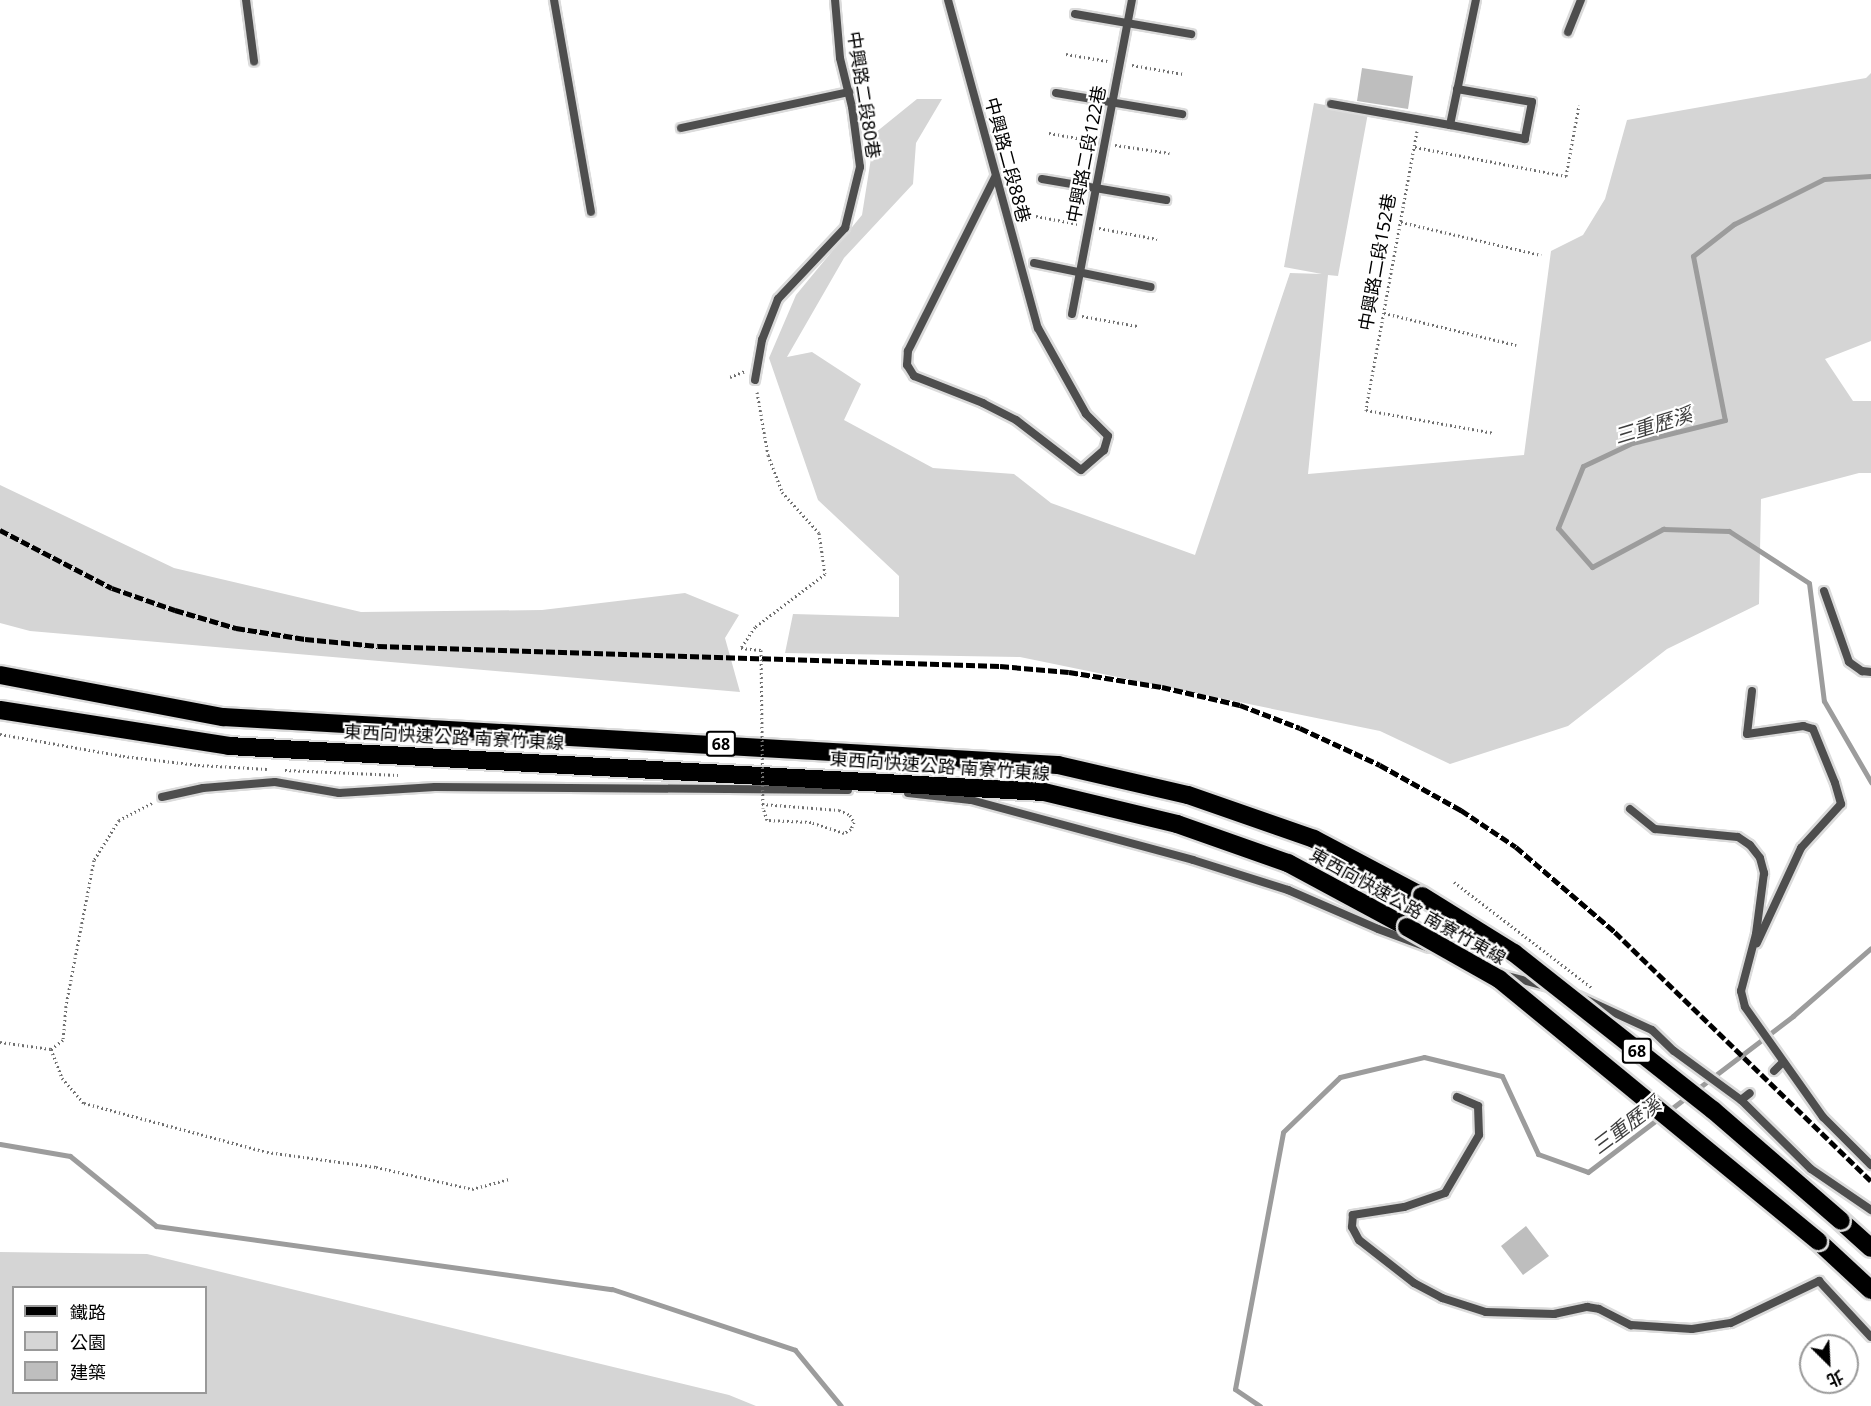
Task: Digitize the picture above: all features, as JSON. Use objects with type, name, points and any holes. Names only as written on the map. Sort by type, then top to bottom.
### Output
[{"type":"highway","name":"東西向快速公路 南寮竹東線","points":[[0,675],[224,717],[1058,765],[1188,795],[1314,839],[1422,896],[1514,953],[1713,1110],[1871,1248]]},
{"type":"highway","name":"東西向快速公路 南寮竹東線","points":[[0,710],[229,746],[1044,792],[1177,824],[1288,863],[1499,978],[1818,1241],[1871,1290]]},
{"type":"lane","points":[[246,0],[254,61]]},
{"type":"lane","points":[[554,0],[591,212]]},
{"type":"lane","name":"中興路二段80巷","points":[[755,380],[762,340],[778,299],[845,228],[860,167],[849,92],[840,58],[835,0]]},
{"type":"lane","name":"中興路二段88巷","points":[[948,0],[1038,328],[1086,414],[1108,436],[1104,450],[1081,470],[1016,420],[983,403],[914,376],[907,365],[908,351],[995,177]]},
{"type":"lane","name":"中興路二段122巷","points":[[1072,314],[1132,0]]},
{"type":"lane","points":[[1450,125],[1476,0]]},
{"type":"lane","points":[[1568,32],[1581,0]]},
{"type":"lane","points":[[1075,14],[1191,34]]},
{"type":"lane","points":[[1331,104],[1525,139],[1532,102],[1458,89]]},
{"type":"lane","points":[[681,128],[849,92]]},
{"type":"lane","points":[[1056,93],[1182,114]]},
{"type":"lane","points":[[1042,180],[1166,200]]},
{"type":"lane","points":[[1034,263],[1150,287]]},
{"type":"lane","points":[[1824,591],[1849,662],[1862,671],[1871,672]]},
{"type":"lane","points":[[1750,957],[1801,848],[1841,804],[1836,783],[1813,729],[1803,726],[1747,734],[1752,691]]},
{"type":"lane","points":[[162,797],[203,788],[275,782],[339,793],[435,787],[782,788],[897,791],[971,800],[1193,860],[1288,890],[1378,929],[1487,969],[1575,994],[1652,1030],[1674,1051],[1741,1100],[1811,1169],[1871,1210]]},
{"type":"lane","points":[[1630,809],[1655,829],[1738,837],[1750,845],[1760,858],[1764,873],[1750,957],[1741,991],[1745,1007],[1782,1063],[1823,1117],[1871,1165]]},
{"type":"lane","points":[[1774,1071],[1782,1063]]},
{"type":"lane","points":[[1741,1100],[1750,1093]]},
{"type":"lane","points":[[1457,1097],[1478,1106],[1479,1135],[1444,1193],[1404,1207],[1353,1215],[1352,1227],[1359,1240],[1414,1283],[1442,1298],[1486,1312],[1554,1314],[1587,1307],[1599,1309],[1631,1325],[1692,1329],[1731,1323],[1819,1281],[1871,1337]]},
{"type":"path","points":[[1065,54],[1183,74]]},
{"type":"path","points":[[1415,147],[1566,176],[1579,105]]},
{"type":"path","name":"中興路二段152巷","points":[[1419,120],[1366,410],[1494,433]]},
{"type":"path","points":[[1049,133],[1169,153]]},
{"type":"path","points":[[1036,216],[1157,238]]},
{"type":"path","points":[[1401,222],[1540,255]]},
{"type":"path","points":[[1384,313],[1516,345]]},
{"type":"path","points":[[1072,314],[1137,326]]},
{"type":"path","points":[[755,380],[768,455],[782,492],[819,533],[825,574],[754,627],[741,648],[761,651],[763,808],[767,820],[812,822],[844,833],[854,822],[850,815],[839,810],[760,803]]},
{"type":"path","points":[[0,1042],[51,1049],[63,1040],[69,987],[94,860],[119,820],[162,797]]},
{"type":"path","points":[[1454,882],[1594,989]]},
{"type":"path","points":[[51,1049],[62,1078],[84,1103],[267,1152],[376,1167],[472,1189],[510,1179]]},
{"type":"green space","points":[[1871,73],[1871,341],[1825,359],[1853,401],[1871,401],[1871,473],[1859,473],[1761,499],[1759,604],[1667,649],[1568,726],[1450,764],[1380,731],[1020,657],[785,653],[793,614],[899,617],[899,576],[818,500],[769,358],[796,295],[862,215],[875,133],[917,99],[942,99],[916,143],[913,184],[844,258],[787,357],[812,352],[861,384],[844,420],[933,468],[1014,474],[1051,503],[1195,555],[1290,273],[1322,274],[1284,267],[1314,103],[1368,113],[1338,276],[1328,275],[1308,474],[1524,455],[1551,251],[1583,235],[1605,199],[1627,120],[1866,78]]},
{"type":"green space","points":[[0,485],[174,568],[361,612],[542,610],[685,593],[739,615],[725,638],[740,692],[30,631],[0,623]]},
{"type":"green space","points":[[0,1252],[147,1254],[729,1395],[756,1406],[0,1406]]},
{"type":"building","points":[[1362,68],[1413,76],[1408,109],[1357,101]]},
{"type":"building","points":[[1526,1226],[1549,1256],[1523,1275],[1501,1246]]},
{"type":"waterway","name":"三重歷溪","points":[[1871,176],[1824,179],[1734,224],[1693,256],[1725,420],[1632,443],[1583,466],[1558,528],[1592,567],[1663,529],[1729,531],[1809,583],[1824,701],[1871,782]]},
{"type":"waterway","name":"三重歷溪","points":[[1696,1090],[1793,1016],[1871,948]]},
{"type":"waterway","name":"三重歷溪","points":[[1260,1406],[1235,1389],[1283,1132],[1340,1077],[1424,1057],[1502,1076],[1538,1154],[1588,1172],[1688,1096]]},
{"type":"waterway","points":[[0,1144],[70,1156],[156,1226],[612,1289],[795,1350],[841,1406]]},
{"type":"railway","points":[[0,530],[112,588],[236,628],[305,639],[378,646],[1000,666],[1069,672],[1162,687],[1240,705],[1300,728],[1380,765],[1461,810],[1516,847],[1615,932],[1871,1181]]}]
